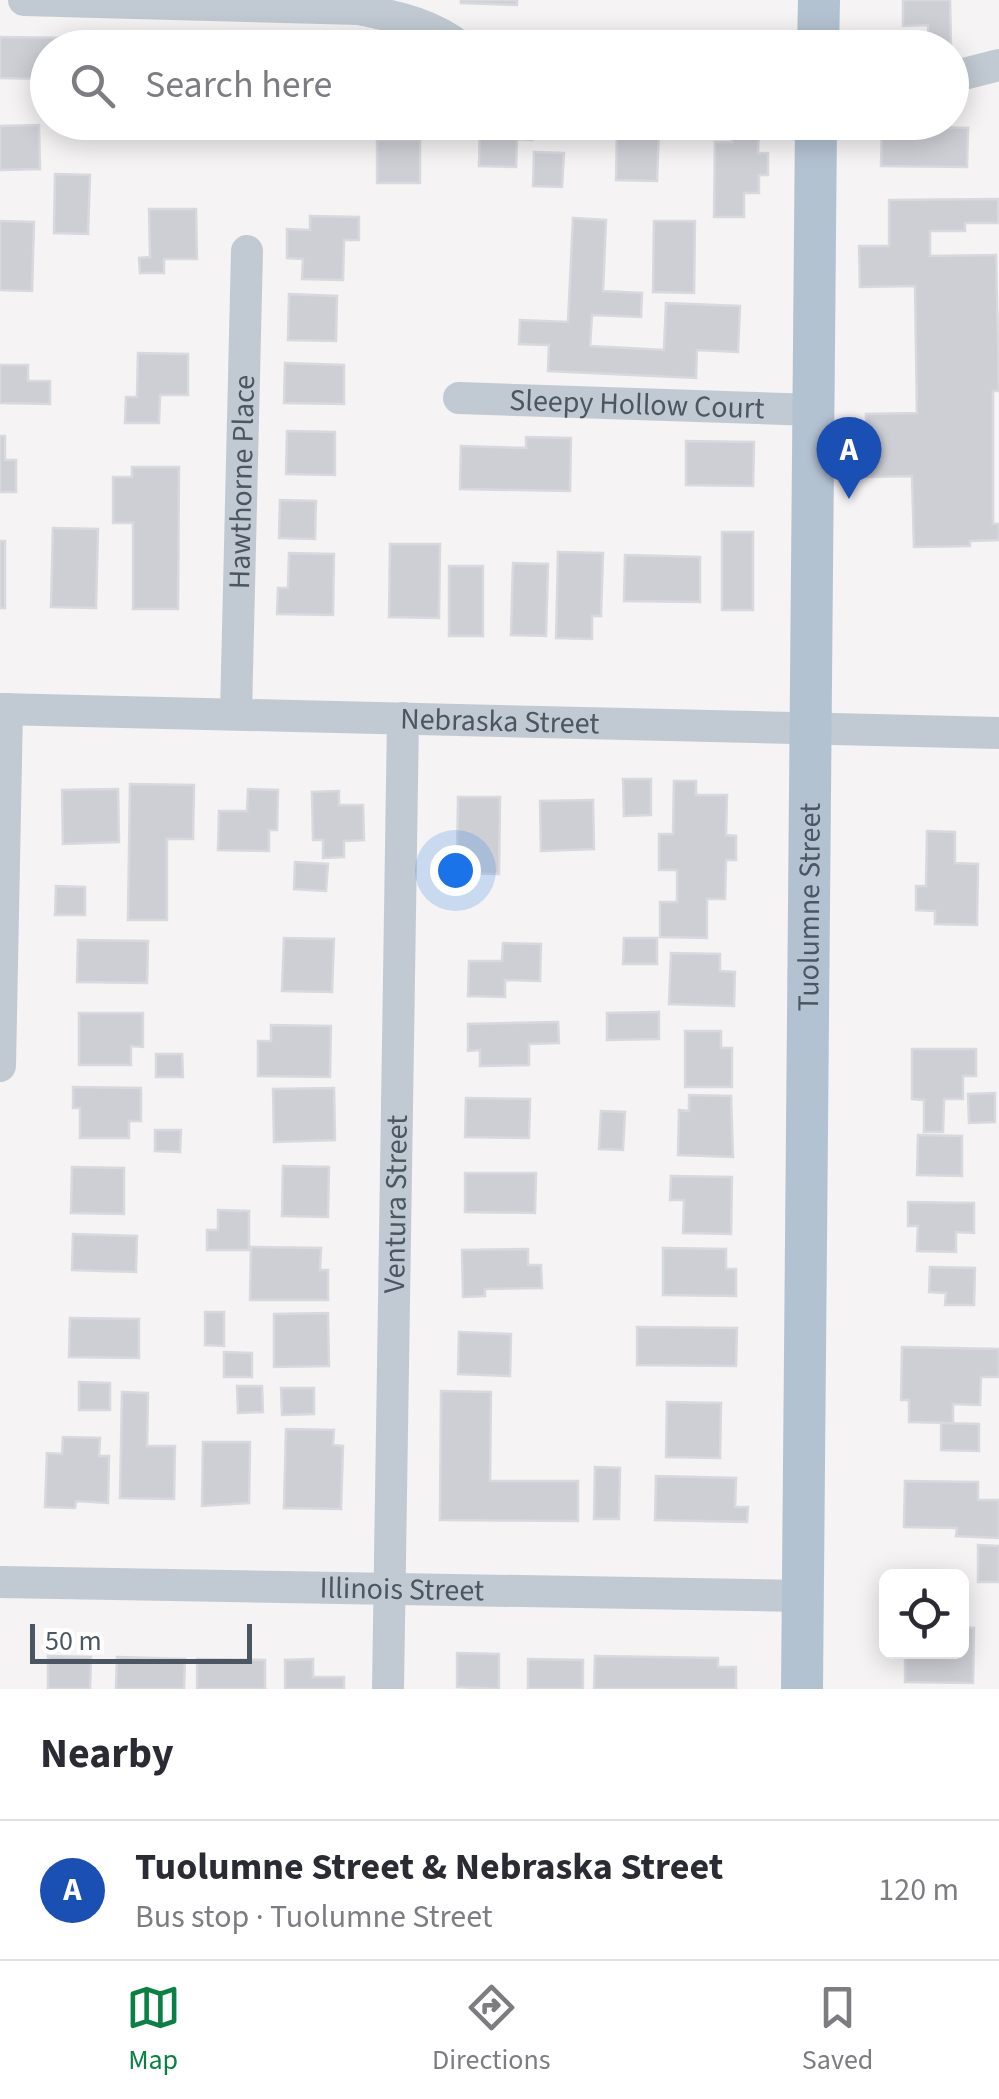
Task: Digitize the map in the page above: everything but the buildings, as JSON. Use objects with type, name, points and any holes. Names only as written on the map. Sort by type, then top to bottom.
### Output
[{"type":"main road","points":[[819,30],[820,0]]},
{"type":"main road","name":"Tuolumne Street","points":[[802,1689],[816,140]]},
{"type":"street","points":[[24,0],[358,9],[413,20],[437,30]]},
{"type":"street","points":[[969,72],[999,65]]},
{"type":"street","name":"Hawthorne Place","points":[[236,714],[247,251]]},
{"type":"street","name":"Sleepy Hollow Court","points":[[460,398],[814,410]]},
{"type":"street","points":[[0,1066],[4,709]]},
{"type":"street","name":"Nebraska Street","points":[[4,709],[999,733]]},
{"type":"street","name":"Ventura Street","points":[[388,1689],[403,718]]},
{"type":"street","name":"Illinois Street","points":[[0,1582],[802,1596]]},
{"type":"place","name":"Tuolumne Street & Nebraska Street","points":[[849,499]]}]
